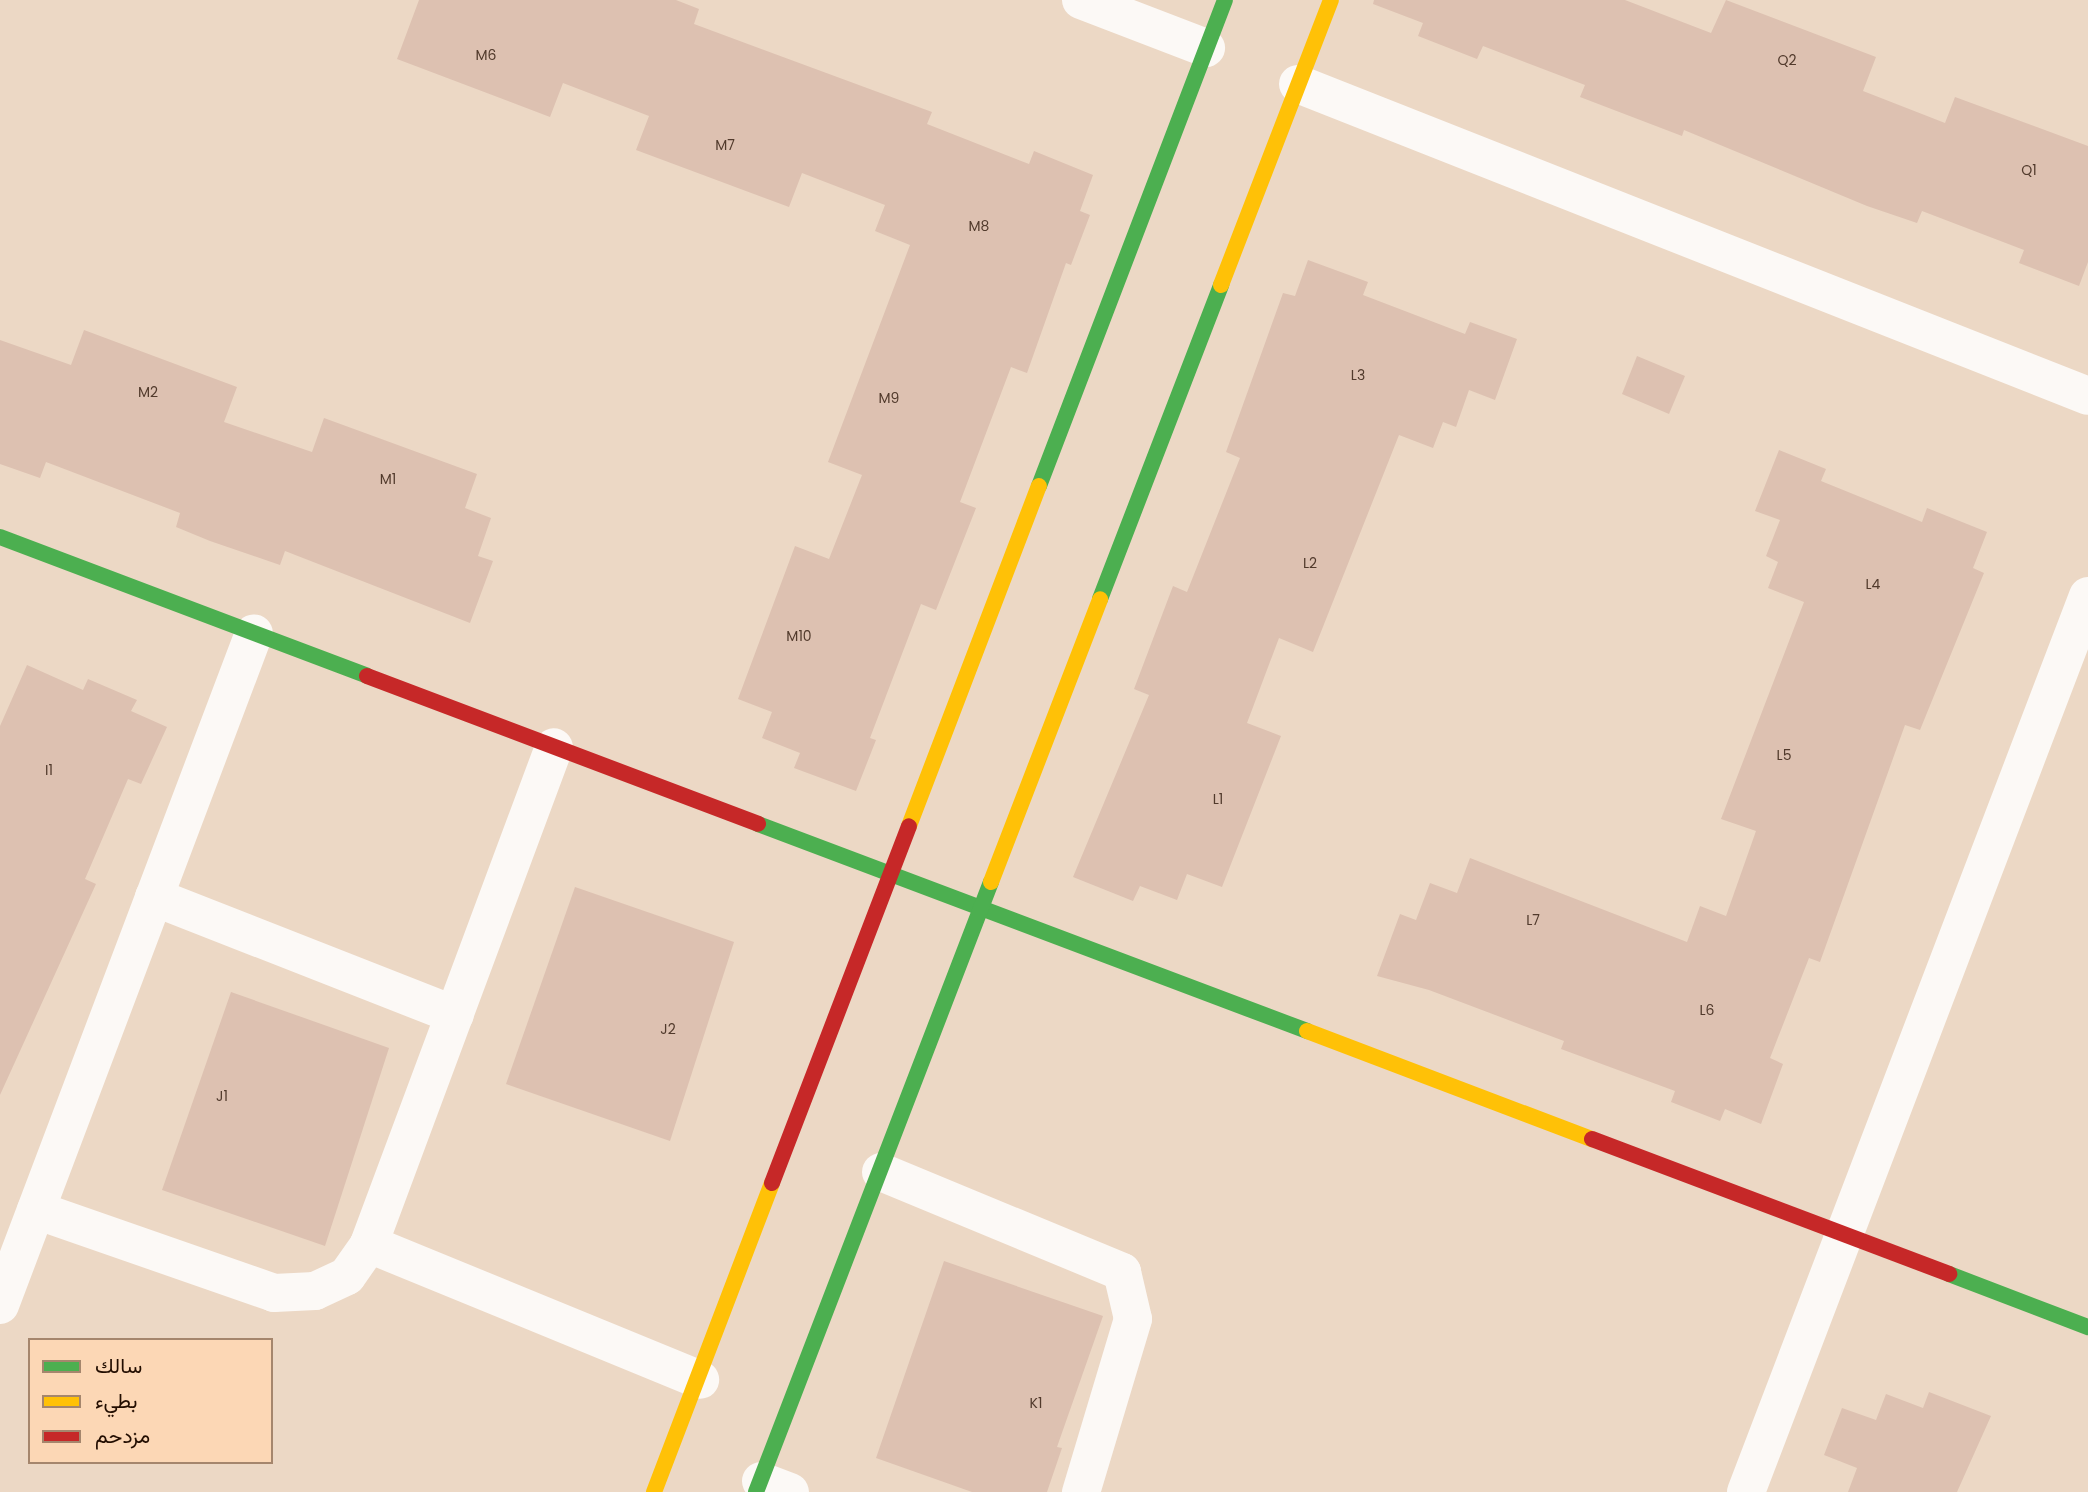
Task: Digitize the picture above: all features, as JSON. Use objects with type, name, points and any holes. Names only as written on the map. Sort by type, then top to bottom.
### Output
[{"type":"street","points":[[1081,0],[1206,48]]},
{"type":"street","points":[[654,1492],[700,1380],[1225,0]]},
{"type":"street","points":[[769,1488],[881,1172],[1331,0]]},
{"type":"street","points":[[1298,83],[2088,396]]},
{"type":"street","points":[[0,537],[2088,1327]]},
{"type":"street","points":[[1746,1492],[1846,1236],[2088,596]]},
{"type":"street","points":[[0,1305],[254,633]]},
{"type":"street","points":[[36,1210],[274,1293],[315,1291],[347,1276],[369,1244],[554,747]]},
{"type":"street","points":[[154,897],[456,1015]]},
{"type":"street","points":[[881,1172],[1122,1272],[1133,1320],[1082,1492]]},
{"type":"street","points":[[369,1244],[700,1380]]},
{"type":"building","points":[[419,0],[676,0],[699,9],[694,24],[932,112],[927,124],[1029,164],[1034,151],[1093,175],[1080,211],[1090,215],[1071,265],[1066,263],[1027,373],[1011,367],[960,502],[976,508],[936,610],[921,604],[870,738],[876,740],[856,791],[794,768],[800,753],[762,738],[772,712],[738,699],[795,546],[829,559],[862,475],[828,462],[910,245],[875,231],[885,205],[802,173],[789,207],[636,150],[649,116],[563,83],[550,117],[397,59]]},
{"type":"building","points":[[1374,0],[1625,0],[1711,33],[1726,0],[1876,57],[1863,91],[1945,123],[1955,97],[2088,146],[2088,262],[2079,286],[2019,263],[2024,250],[1922,211],[1917,223],[1867,206],[1684,130],[1682,136],[1580,97],[1585,85],[1483,46],[1477,59],[1418,36],[1423,23],[1373,4]]},
{"type":"building","points":[[1308,260],[1368,282],[1363,295],[1465,334],[1470,322],[1517,339],[1495,400],[1469,390],[1456,427],[1443,422],[1433,448],[1399,435],[1313,652],[1279,638],[1247,723],[1281,736],[1222,887],[1187,874],[1177,900],[1140,886],[1133,901],[1073,877],[1149,695],[1134,689],[1173,586],[1187,592],[1240,458],[1226,452],[1283,293],[1295,296]]},
{"type":"building","points":[[84,330],[237,387],[224,422],[312,452],[324,418],[477,474],[465,508],[491,518],[478,556],[493,561],[470,623],[285,551],[280,565],[210,541],[176,527],[180,513],[46,462],[40,478],[0,464],[0,340],[71,365]]},
{"type":"building","points":[[1637,356],[1685,376],[1669,414],[1622,394]]},
{"type":"building","points":[[1779,450],[1826,469],[1821,481],[1922,522],[1927,508],[1987,532],[1973,568],[1984,573],[1920,730],[1905,725],[1820,962],[1809,958],[1770,1058],[1783,1064],[1761,1124],[1725,1109],[1720,1121],[1671,1102],[1675,1091],[1561,1049],[1564,1041],[1429,990],[1377,976],[1400,914],[1416,920],[1430,883],[1457,893],[1470,858],[1687,942],[1700,906],[1726,916],[1756,831],[1721,819],[1804,602],[1768,588],[1778,562],[1766,556],[1780,520],[1755,511]]},
{"type":"building","points":[[27,665],[83,690],[88,679],[137,700],[131,711],[167,727],[141,784],[128,779],[85,879],[96,884],[0,1095],[0,726]]},
{"type":"building","points":[[575,887],[734,942],[670,1141],[506,1084]]},
{"type":"building","points":[[231,992],[389,1048],[325,1246],[162,1190]]},
{"type":"building","points":[[944,1261],[1103,1316],[1057,1447],[1062,1448],[1047,1492],[972,1492],[876,1458]]},
{"type":"building","points":[[1929,1392],[1991,1416],[1957,1492],[1848,1492],[1857,1468],[1824,1455],[1842,1408],[1876,1420],[1886,1394],[1923,1408]]},
{"type":"traffic: fast","points":[[1039,486],[1225,0]]},
{"type":"traffic: fast","points":[[1100,599],[1221,285]]},
{"type":"traffic: fast","points":[[0,537],[367,676]]},
{"type":"traffic: fast","points":[[758,824],[1307,1031]]},
{"type":"traffic: fast","points":[[756,1492],[991,882]]},
{"type":"traffic: fast","points":[[1949,1274],[2088,1327]]},
{"type":"traffic: slow","points":[[1221,285],[1331,0]]},
{"type":"traffic: slow","points":[[909,826],[1039,486]]},
{"type":"traffic: slow","points":[[991,882],[1100,599]]},
{"type":"traffic: slow","points":[[1307,1031],[1592,1139]]},
{"type":"traffic: slow","points":[[654,1492],[772,1183]]},
{"type":"traffic: jam","points":[[367,676],[758,824]]},
{"type":"traffic: jam","points":[[772,1183],[909,826]]},
{"type":"traffic: jam","points":[[1592,1139],[1949,1274]]}]
